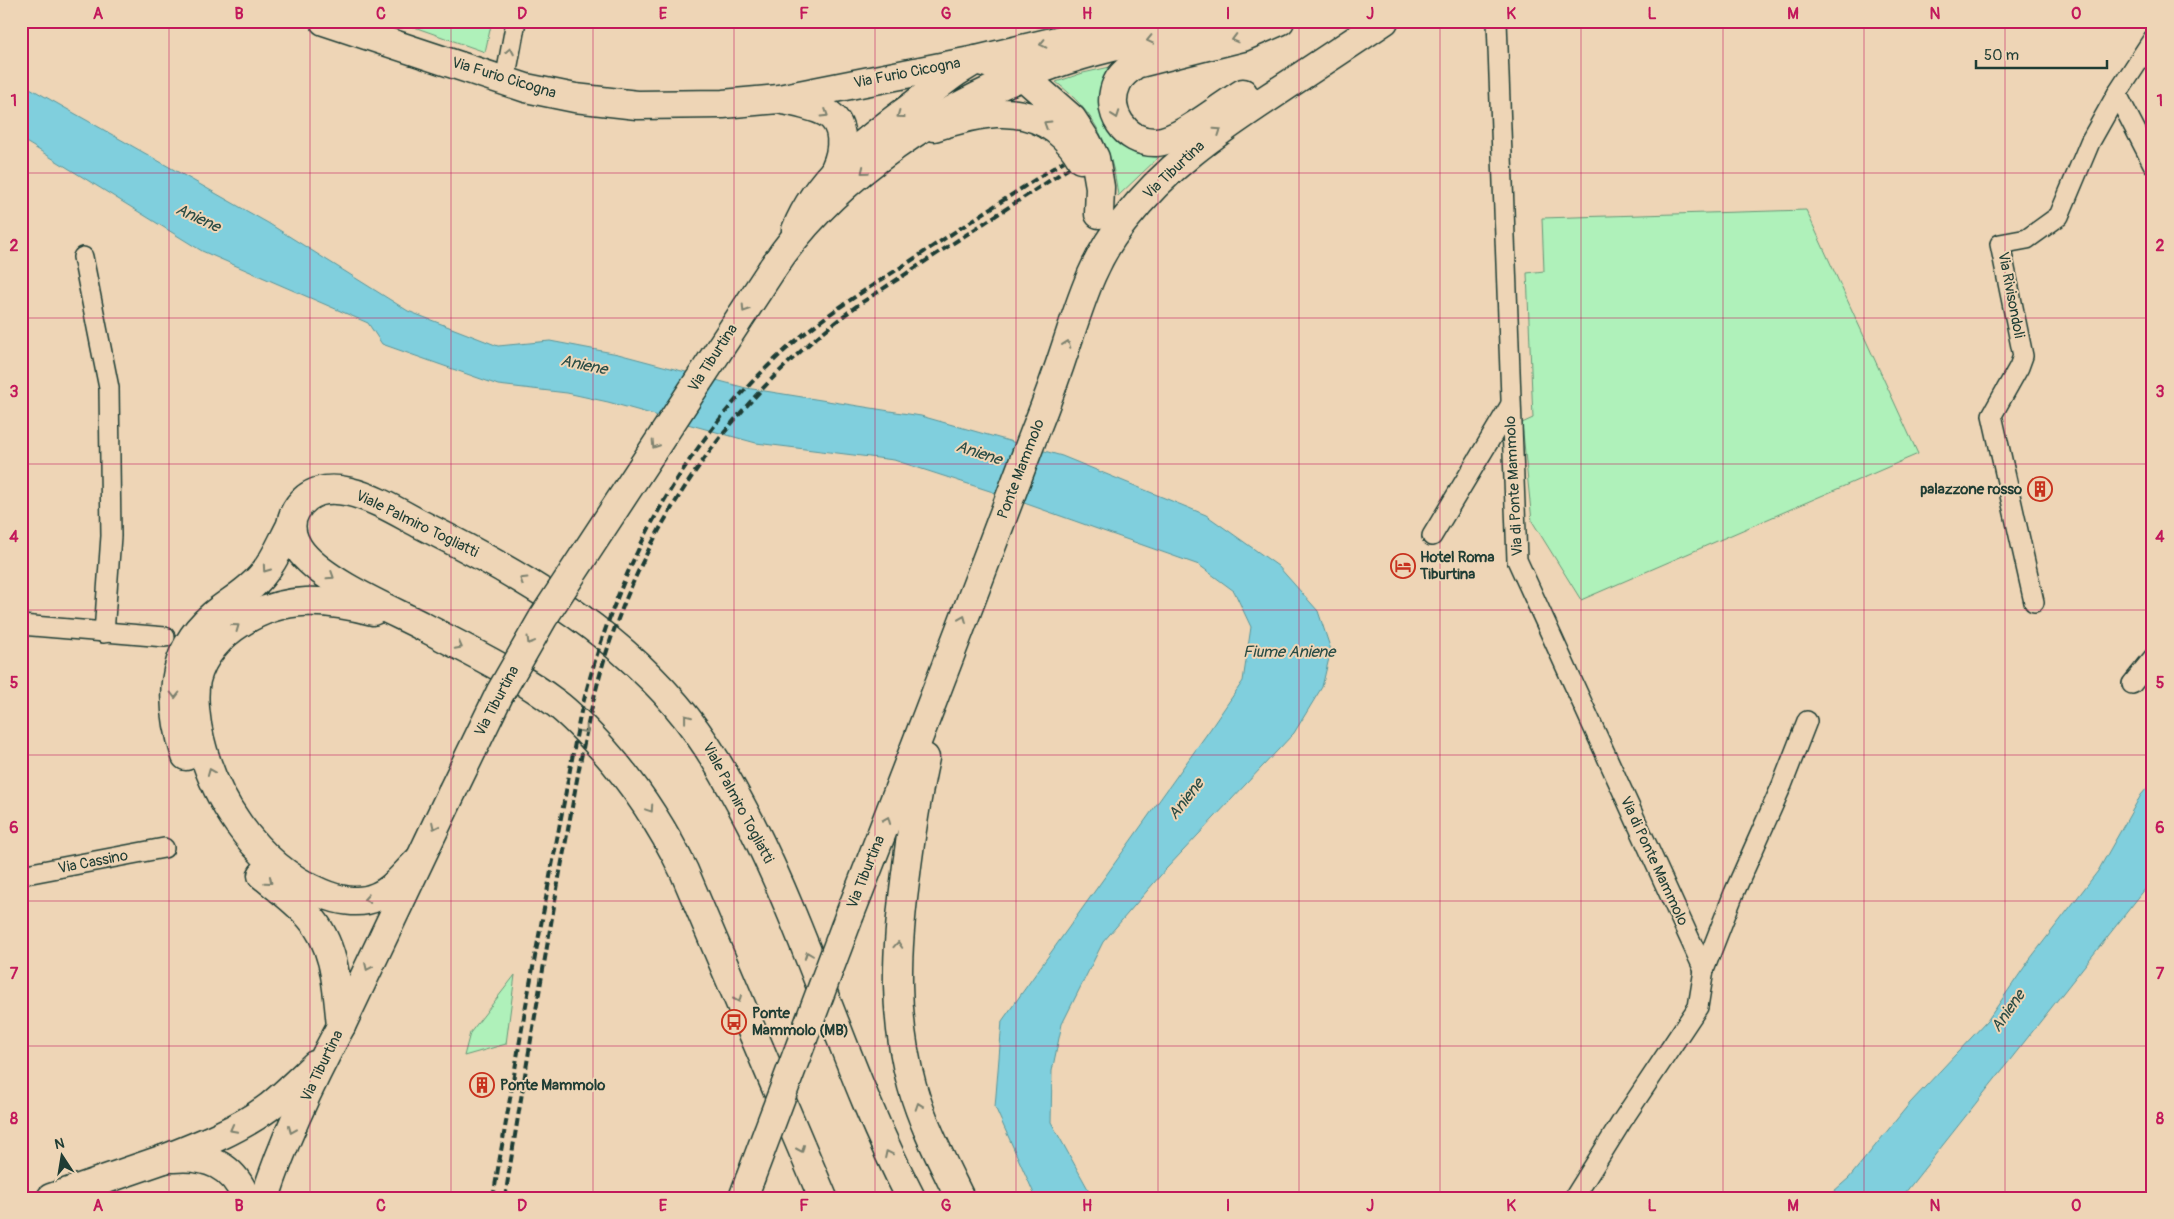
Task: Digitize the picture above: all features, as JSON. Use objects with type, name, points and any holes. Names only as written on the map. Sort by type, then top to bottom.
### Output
[{"type":"main road","name":"Via Furio Cicogna","points":[[324,21],[505,81],[562,95],[637,105],[723,104],[780,99],[976,60]]},
{"type":"main road","name":"Via Tiburtina","points":[[265,1198],[281,1155],[325,1055],[341,1026],[419,860],[514,666],[543,618],[792,239],[808,206],[835,169],[881,129],[944,81],[976,60],[1085,28],[1141,21]]},
{"type":"main road","name":"Via Tiburtina","points":[[792,239],[821,208],[853,180],[918,132],[963,103],[1053,64],[1088,54],[1232,21]]},
{"type":"main road","points":[[1280,21],[1243,37],[1145,61],[1130,69],[1118,82],[1114,96],[1115,112],[1121,126],[1130,135],[1142,140],[1156,142],[1165,140],[1190,128],[1240,95],[1319,49],[1347,34],[1383,21]]},
{"type":"main road","name":"Via Tiburtina","points":[[1051,390],[1089,277],[1100,256],[1124,221],[1155,185],[1208,138],[1383,21]]},
{"type":"main road","points":[[976,60],[1012,70],[1023,76],[1072,119],[1088,142],[1098,170],[1100,187],[1097,236],[1089,277]]},
{"type":"main road","name":"Via Furio Cicogna","points":[[780,99],[817,109],[832,118],[838,127],[842,148],[835,169]]},
{"type":"main road","points":[[918,132],[963,118],[989,113],[1014,113],[1037,118],[1062,135],[1079,155],[1090,178],[1099,214]]},
{"type":"main road","name":"Ponte Mammolo","points":[[992,548],[1051,390]]},
{"type":"main road","name":"Viale Palmiro Togliatti","points":[[341,1026],[334,965],[323,935],[309,915],[239,853],[216,821],[198,790],[191,773],[180,736],[175,707],[178,670],[182,656],[191,639],[213,616],[263,574],[290,527],[295,512],[300,505],[314,493],[343,490],[376,501],[450,539],[536,588],[603,635],[665,692],[699,733],[720,766],[764,850],[788,901],[886,1151],[911,1198]]},
{"type":"main road","points":[[290,527],[300,550],[317,567],[375,603],[508,672],[562,708],[581,725],[621,770],[648,806],[684,871],[823,1198]]},
{"type":"main road","name":"Via Tiburtina","points":[[747,1191],[850,914],[992,548]]},
{"type":"main road","points":[[416,623],[331,602],[310,601],[274,606],[254,614],[237,625],[214,646],[204,659],[198,675],[194,700],[204,754],[219,792],[247,835],[292,876],[316,891],[332,897],[365,900],[382,894],[419,860]]},
{"type":"main road","points":[[948,659],[914,814],[900,920],[897,968],[902,1040],[912,1087],[933,1142],[960,1198]]},
{"type":"main road","points":[[51,1198],[164,1159],[224,1133],[258,1114],[278,1100],[325,1055]]},
{"type":"main road","points":[[164,1159],[188,1157],[218,1164],[231,1172],[246,1198]]},
{"type":"street","points":[[505,81],[516,21]]},
{"type":"street","name":"Via di Ponte Mammolo","points":[[1497,21],[1517,560],[1704,970]]},
{"type":"street","name":"Via Rivisondoli","points":[[2034,602],[1992,415],[2020,367],[2023,356],[2000,244],[2027,240],[2059,216],[2090,142],[2117,94],[2153,39]]},
{"type":"street","points":[[2117,94],[2153,164]]},
{"type":"street","points":[[84,257],[108,388],[111,536],[104,633]]},
{"type":"street","points":[[1432,536],[1510,406]]},
{"type":"street","points":[[21,625],[165,637]]},
{"type":"street","points":[[2132,684],[2153,658]]},
{"type":"street","points":[[1574,1198],[1622,1120],[1698,1007],[1704,970],[1734,892],[1782,785],[1807,721]]},
{"type":"street","name":"Via Cassino","points":[[21,875],[164,848]]},
{"type":"green space","points":[[397,21],[492,21],[485,52]]},
{"type":"green space","points":[[1110,67],[1101,87],[1100,106],[1141,154],[1160,156],[1118,196],[1112,162],[1099,132],[1081,105],[1056,82]]},
{"type":"green space","points":[[1806,210],[1918,454],[1581,600],[1532,521],[1522,423],[1533,418],[1527,273],[1544,271],[1542,218]]},
{"type":"green space","points":[[515,975],[506,1044],[464,1056],[470,1033]]},
{"type":"water","name":"Fiume Aniene","points":[[21,83],[268,223],[408,311],[498,346],[550,341],[618,354],[746,388],[921,416],[1062,456],[1206,515],[1278,566],[1318,611],[1331,650],[1322,687],[1294,733],[1166,869],[1103,942],[1062,1024],[1052,1071],[1051,1122],[1093,1198],[1036,1198],[995,1107],[1002,1021],[1243,681],[1251,627],[1234,591],[1199,565],[993,492],[894,460],[756,443],[608,402],[567,393],[498,385],[382,344],[368,323],[202,251],[21,139]]},
{"type":"water","name":"Aniene","points":[[2153,781],[2153,879],[1901,1198],[1826,1198],[1849,1178],[1910,1103],[1987,1021],[2030,959],[2098,871],[2141,795]]},
{"type":"railway","points":[[493,1198],[526,1005],[580,716],[594,664],[611,613],[632,563],[657,514],[685,467],[716,424],[752,383],[791,345],[847,302],[1064,161]]},
{"type":"railway","points":[[505,1198],[560,872],[591,710],[605,657],[624,605],[647,554],[673,505],[704,459],[738,415],[776,375],[817,337],[861,303],[1069,168]]},
{"type":"place","name":"palazzone rosso","points":[[2040,489]]},
{"type":"place","name":"Hotel Roma Tiburtina","points":[[1403,566]]},
{"type":"place","name":"Ponte Mammolo (MB)","points":[[734,1022]]},
{"type":"place","name":"Ponte Mammolo","points":[[482,1085]]}]
